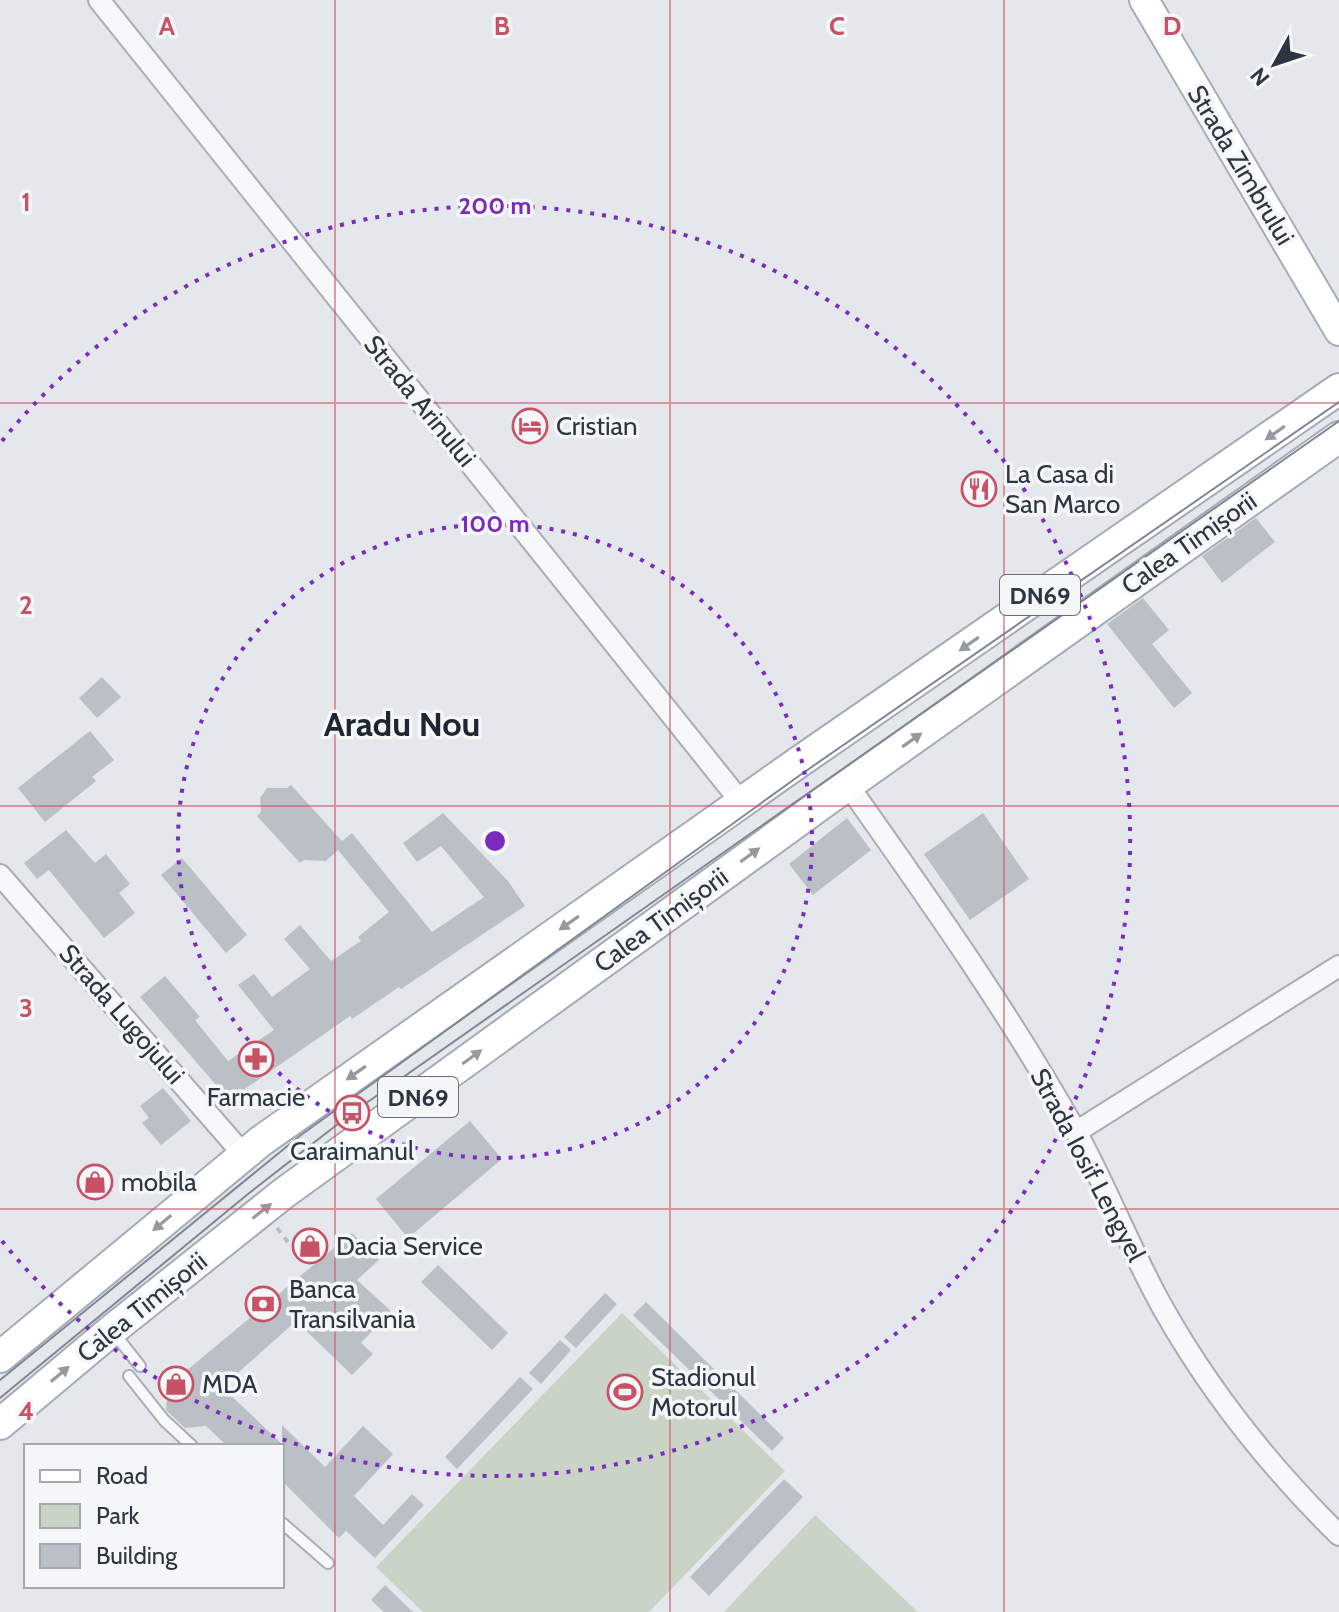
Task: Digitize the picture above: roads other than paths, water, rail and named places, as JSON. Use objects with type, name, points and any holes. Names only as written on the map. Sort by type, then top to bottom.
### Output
[{"type":"main road","name":"Calea Timișorii","points":[[0,1357],[243,1154],[741,802],[1339,389]]},
{"type":"main road","name":"Calea Timișorii","points":[[0,1424],[284,1193],[848,785],[1339,437]]},
{"type":"street","name":"Strada Arinului","points":[[99,0],[741,802]]},
{"type":"street","name":"Strada Zimbrului","points":[[1144,0],[1339,331]]},
{"type":"street","name":"Strada Iosif Lengyel","points":[[848,785],[1002,1011],[1076,1132],[1163,1308],[1197,1365],[1243,1429],[1339,1535]]},
{"type":"street","name":"Strada Lugojului","points":[[0,875],[243,1154]]},
{"type":"street","points":[[1076,1132],[1339,966]]},
{"type":"lane","points":[[112,1330],[140,1366]]},
{"type":"lane","points":[[129,1376],[164,1420],[190,1444]]},
{"type":"lane","points":[[284,1525],[328,1563]]},
{"type":"tram line","points":[[0,1380],[301,1135],[803,773],[1339,402]]},
{"type":"tram line","points":[[0,1398],[248,1194],[352,1113],[1339,421]]},
{"type":"place","name":"Cristian","points":[[530,426]]},
{"type":"place","name":"La Casa di San Marco","points":[[979,489]]},
{"type":"place","name":"Farmacie","points":[[256,1059]]},
{"type":"place","name":"Caraimanul","points":[[352,1113]]},
{"type":"place","name":"mobila","points":[[95,1182]]},
{"type":"place","name":"Dacia Service","points":[[310,1246]]},
{"type":"place","name":"Banca Transilvania","points":[[263,1304]]},
{"type":"place","name":"MDA","points":[[176,1384]]},
{"type":"place","name":"Stadionul Motorul","points":[[625,1392]]},
{"type":"district","name":"Aradu Nou","points":[[402,724]]}]
